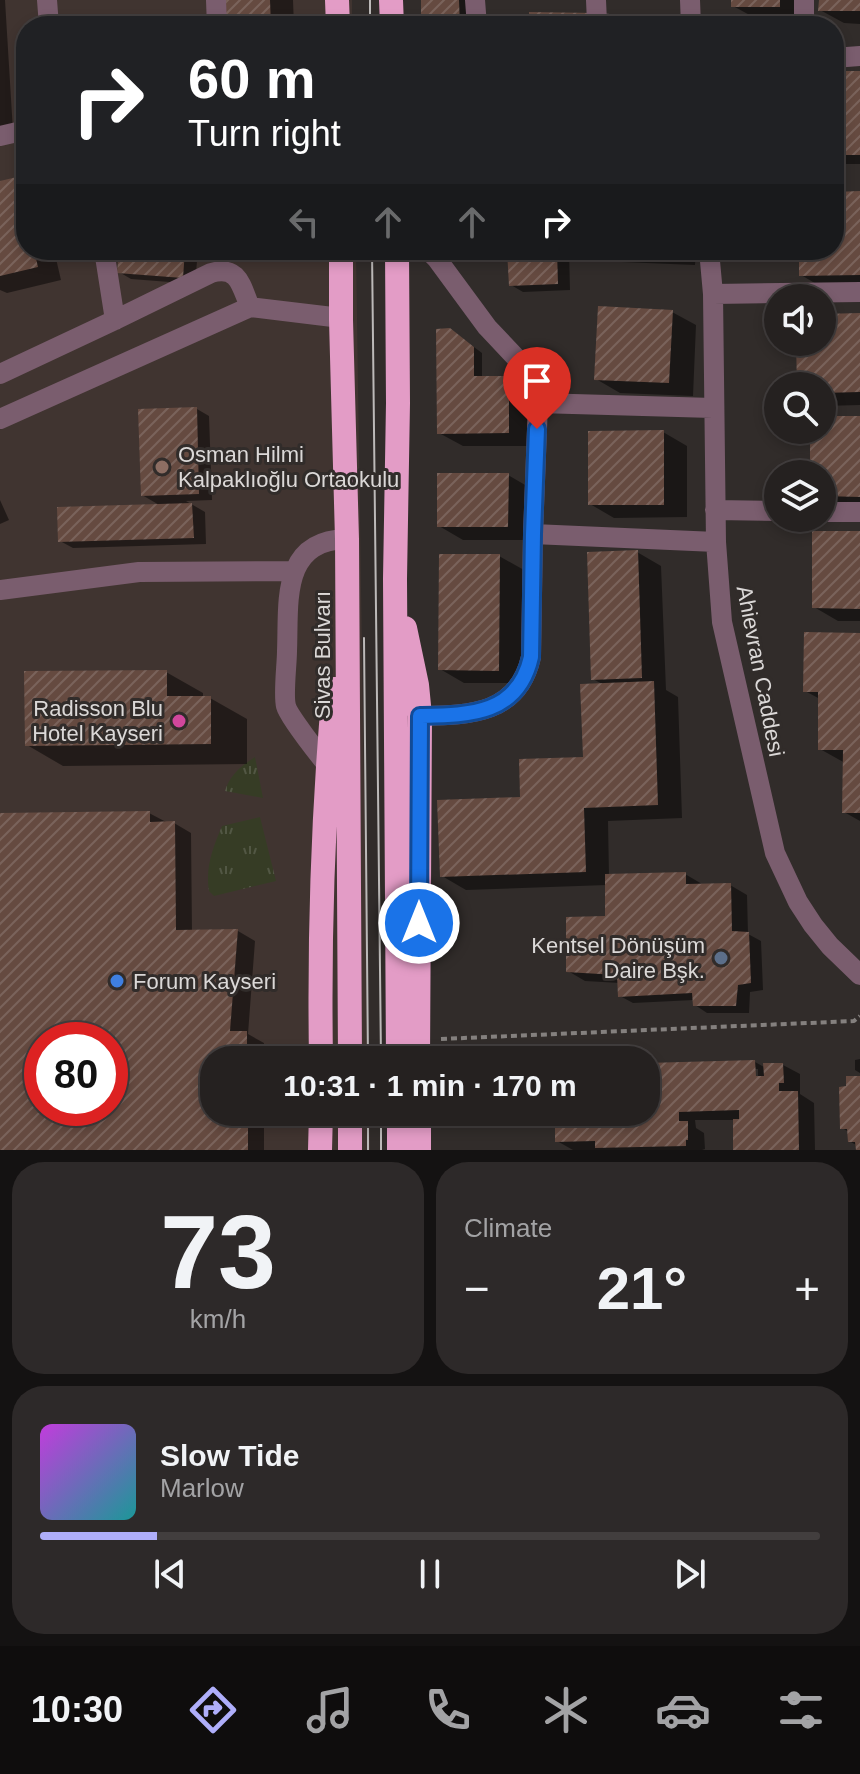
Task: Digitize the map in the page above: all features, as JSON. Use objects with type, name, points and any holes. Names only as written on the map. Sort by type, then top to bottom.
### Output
[{"type":"highway","name":"Sivas Bulvarı","points":[[341,260],[347,539],[350,1046]]},
{"type":"highway","points":[[397,260],[395,579],[398,1046]]},
{"type":"highway","points":[[321,1046],[321,907],[328,766],[347,539]]},
{"type":"highway","points":[[395,579],[417,685],[420,716],[418,1046]]},
{"type":"highway","points":[[320,1150],[321,1126]]},
{"type":"highway","points":[[350,1126],[350,1150]]},
{"type":"highway","points":[[399,1126],[399,1150]]},
{"type":"highway","points":[[419,1126],[419,1150]]},
{"type":"street","points":[[106,260],[115,320]]},
{"type":"street","points":[[420,716],[484,710],[505,700],[522,682],[531,657],[538,381],[487,327],[443,260]]},
{"type":"street","name":"Ahievran Caddesi","points":[[710,260],[716,542],[722,622],[775,853],[813,925],[860,975]]},
{"type":"street","points":[[0,374],[221,270],[237,277],[250,307]]},
{"type":"street","points":[[713,294],[860,292]]},
{"type":"street","points":[[0,419],[250,307],[341,318]]},
{"type":"street","points":[[538,403],[713,408]]},
{"type":"street","points":[[715,510],[764,511]]},
{"type":"street","points":[[836,512],[860,512]]},
{"type":"street","points":[[533,534],[716,542]]},
{"type":"street","points":[[328,766],[286,708],[289,585],[303,557],[318,545],[347,539]]},
{"type":"street","points":[[0,590],[139,572],[294,571]]},
{"type":"path","points":[[478,1046],[854,1021],[860,1016]]},
{"type":"shaded area","points":[[0,0],[352,0],[352,16],[16,16],[16,260],[356,260],[368,1046],[200,1046],[200,1126],[369,1126],[370,1150],[0,1150]]},
{"type":"green space","points":[[255,757],[263,798],[225,791],[237,771]]},
{"type":"green space","points":[[260,817],[276,881],[214,896],[209,891],[209,866],[222,826]]},
{"type":"building","points":[[224,0],[270,0],[271,16],[225,16]]},
{"type":"building","points":[[421,0],[459,0],[460,16],[421,16]]},
{"type":"building","points":[[731,0],[780,0],[780,7],[731,7]]},
{"type":"building","points":[[819,0],[860,0],[860,11],[818,11]]},
{"type":"building","points":[[529,12],[595,13],[595,16],[529,16]]},
{"type":"building","points":[[844,71],[860,71],[860,155],[844,155]]},
{"type":"building","points":[[16,177],[16,260],[36,260],[38,267],[0,276],[0,181]]},
{"type":"building","points":[[860,191],[860,275],[799,276],[799,260],[844,260],[844,192]]},
{"type":"building","points":[[118,260],[184,260],[183,278],[117,273]]},
{"type":"building","points":[[508,260],[557,260],[558,284],[509,286]]},
{"type":"building","points":[[598,306],[673,310],[669,383],[594,380]]},
{"type":"building","points":[[860,313],[860,392],[836,393],[836,372],[797,372],[796,356],[836,356],[836,314]]},
{"type":"building","points":[[450,328],[474,347],[474,376],[509,376],[509,433],[437,434],[436,329]]},
{"type":"building","points":[[197,407],[199,494],[141,496],[138,409]]},
{"type":"building","points":[[836,416],[860,416],[860,497],[836,496],[836,460],[810,460],[810,444],[836,444]]},
{"type":"building","points":[[664,430],[664,505],[588,505],[588,431]]},
{"type":"building","points":[[437,473],[509,473],[508,527],[437,527]]},
{"type":"building","points":[[192,503],[194,538],[58,542],[57,507]]},
{"type":"building","points":[[860,531],[860,609],[812,608],[812,532]]},
{"type":"building","points":[[638,550],[642,678],[591,680],[587,552]]},
{"type":"building","points":[[439,554],[500,554],[499,671],[438,670]]},
{"type":"building","points":[[804,632],[860,633],[860,813],[842,813],[843,750],[818,750],[818,692],[803,692]]},
{"type":"building","points":[[167,670],[167,696],[211,696],[211,744],[25,746],[24,671]]},
{"type":"building","points":[[654,681],[658,805],[584,808],[586,872],[440,877],[437,800],[520,797],[519,759],[583,757],[580,684]]},
{"type":"building","name":"Forum Kayseri","points":[[150,811],[150,822],[175,821],[176,930],[238,929],[230,1031],[247,1031],[247,1046],[200,1046],[200,1126],[248,1126],[248,1150],[0,1150],[0,813]]},
{"type":"building","points":[[686,872],[686,884],[731,883],[732,931],[749,932],[751,983],[738,985],[736,1006],[693,1006],[692,993],[618,997],[617,975],[566,972],[566,917],[605,916],[605,874]]},
{"type":"building","points":[[755,1060],[756,1076],[764,1076],[763,1063],[783,1063],[784,1083],[779,1083],[779,1091],[798,1091],[799,1150],[733,1150],[733,1119],[739,1119],[739,1110],[679,1112],[679,1121],[688,1121],[686,1146],[595,1148],[595,1141],[555,1142],[555,1126],[660,1126],[660,1063]]},
{"type":"building","points":[[846,1076],[860,1076],[860,1150],[856,1150],[855,1142],[848,1142],[847,1129],[840,1129],[839,1087],[846,1086]]},
{"type":"tram line","points":[[370,0],[370,16]]},
{"type":"tram line","points":[[372,260],[381,1046]]},
{"type":"tram line","points":[[364,638],[368,1046]]},
{"type":"tram line","points":[[368,1126],[368,1150]]},
{"type":"tram line","points":[[381,1126],[381,1150]]},
{"type":"place","name":"Osman Hilmi Kalpaklıoğlu Ortaokulu","points":[[162,467]]},
{"type":"place","name":"Radisson Blu Hotel Kayseri","points":[[179,721]]},
{"type":"place","name":"Kentsel Dönüşüm Daire Bşk.","points":[[721,958]]},
{"type":"place","name":"Forum Kayseri","points":[[117,981]]},
{"type":"route","points":[[419,923],[420,716],[468,714],[495,706],[514,693],[528,670],[531,657],[537,429]]}]
